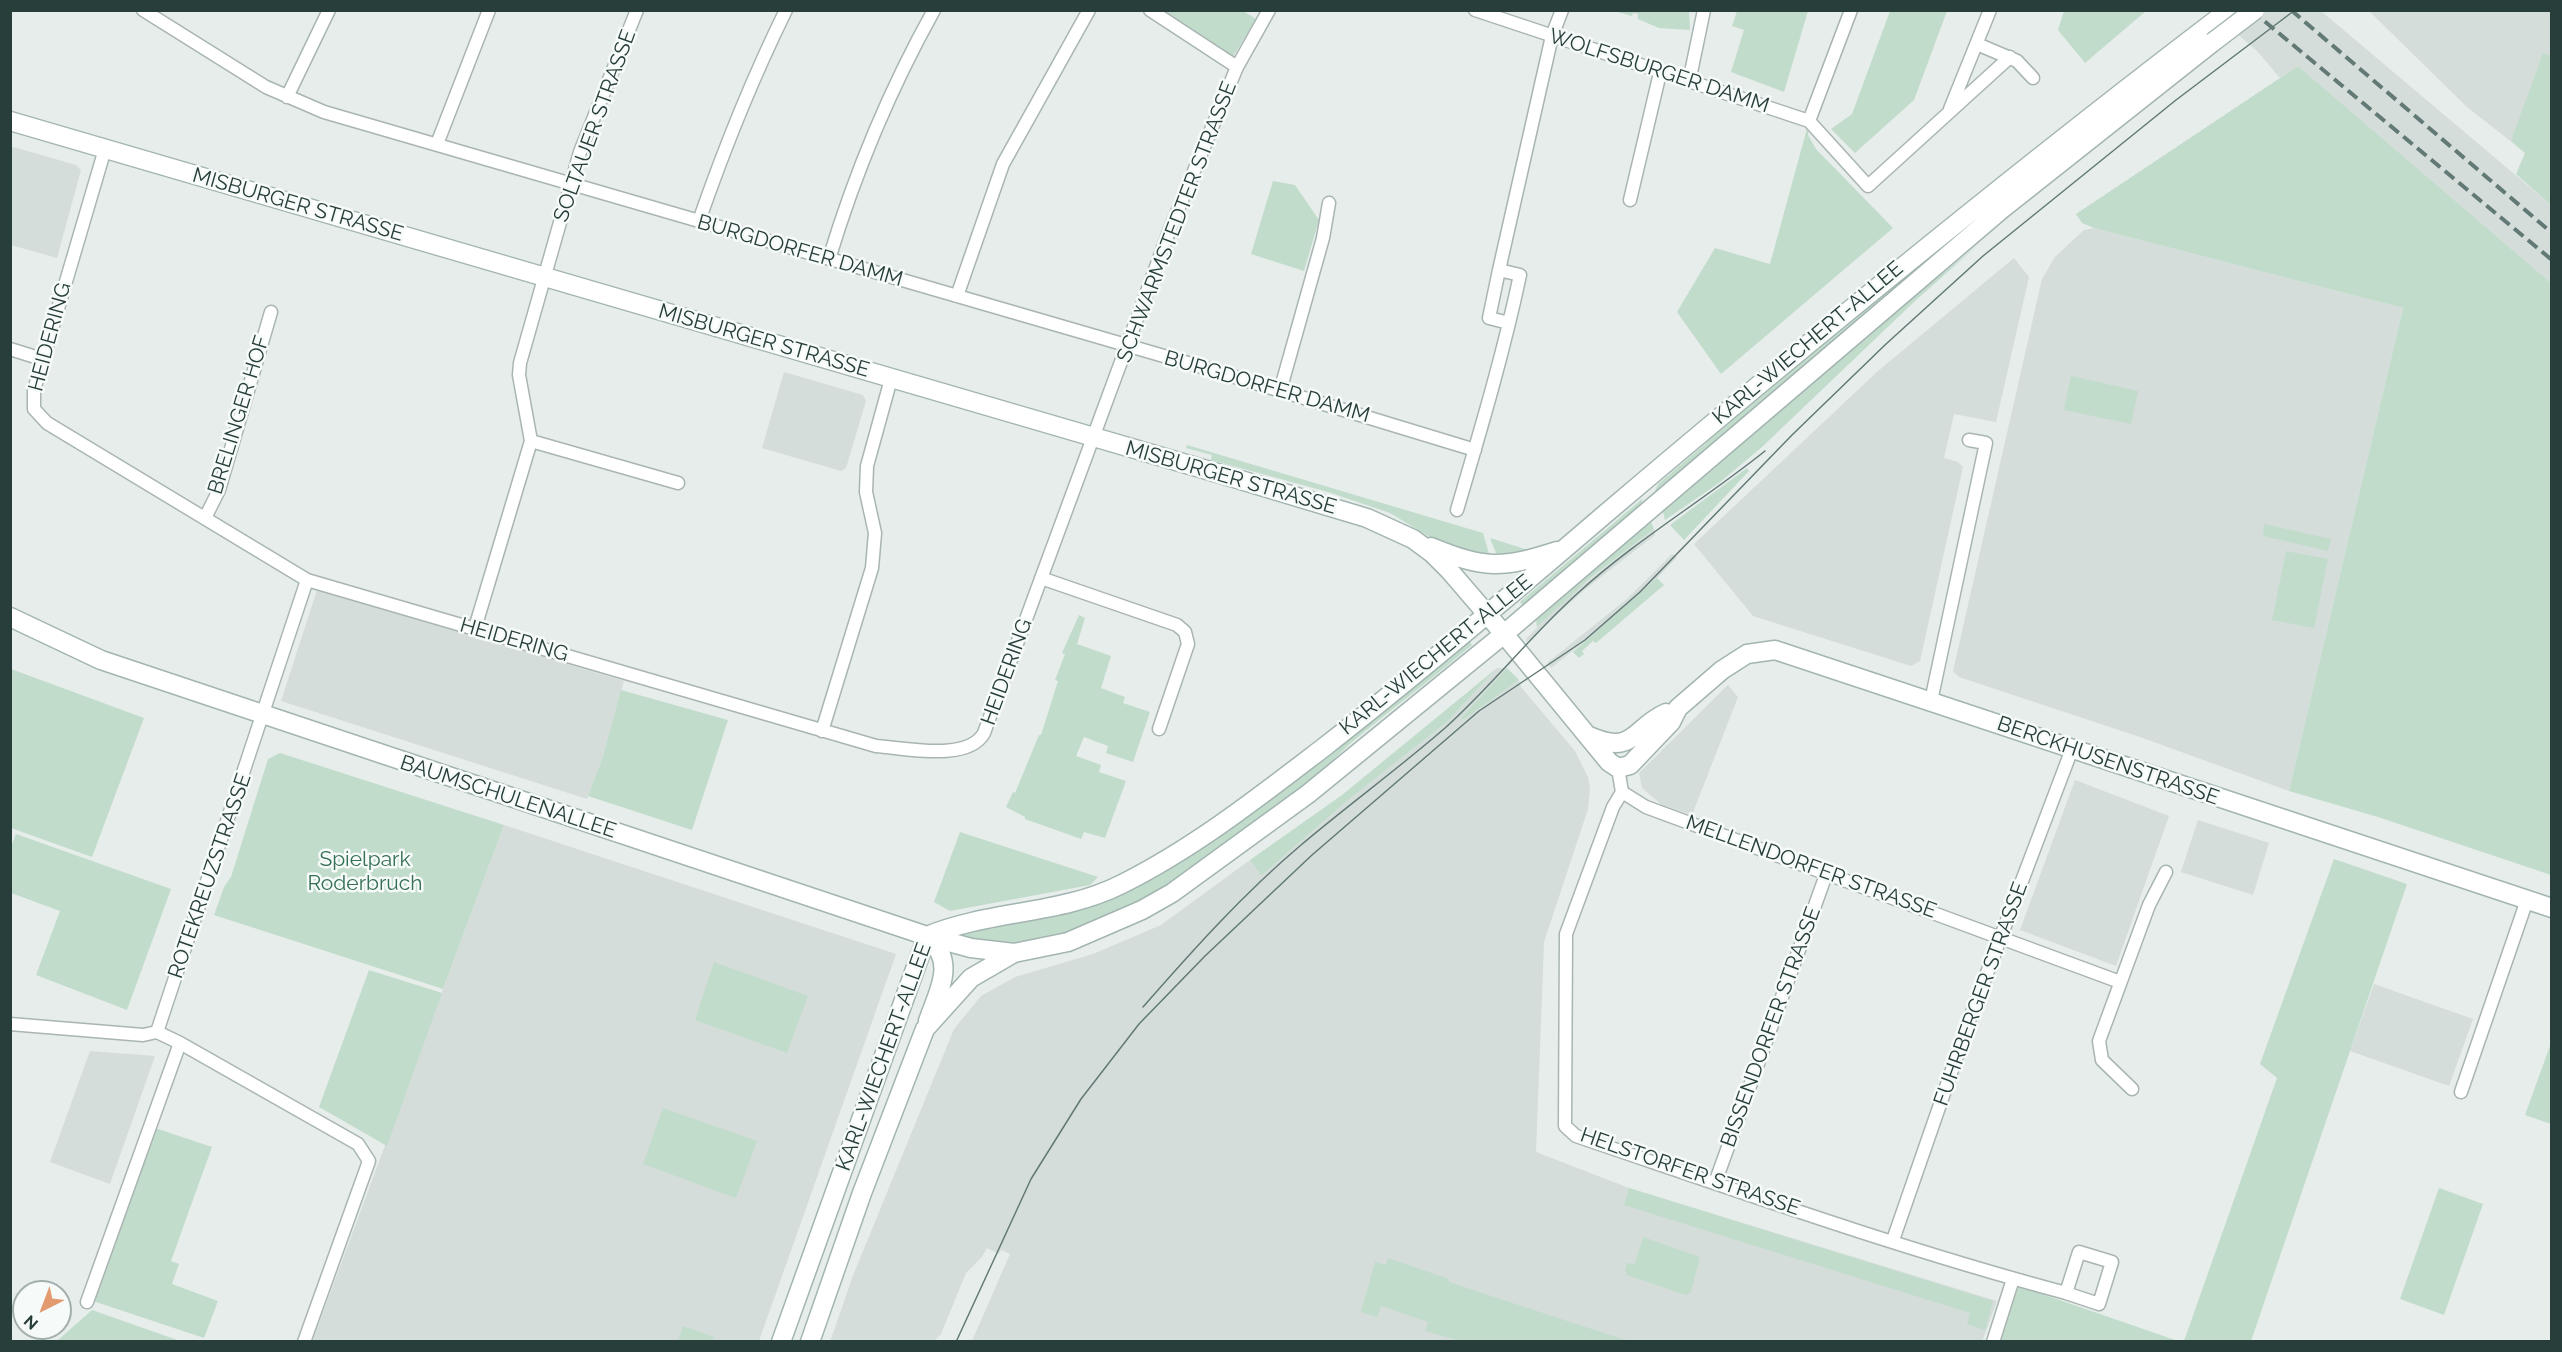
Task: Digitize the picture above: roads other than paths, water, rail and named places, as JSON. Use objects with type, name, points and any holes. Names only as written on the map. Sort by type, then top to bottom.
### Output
[{"type":"main road","name":"KARL-WIECHERT-ALLEE","points":[[810,1341],[861,1193],[926,1029],[971,978],[1014,953],[1077,938],[1113,925],[1172,893],[1308,794],[1504,634],[2002,209],[2209,36],[2229,10]]},
{"type":"main road","name":"KARL-WIECHERT-ALLEE","points":[[781,1341],[927,936],[980,918],[1082,900],[1119,886],[1181,851],[1310,758],[1487,615],[1732,405],[1941,235],[2209,36],[2255,10]]},
{"type":"main road","name":"MISBURGER STRASSE","points":[[10,121],[1361,516],[1413,539],[1449,570],[1487,615]]},
{"type":"main road","points":[[1413,539],[1465,560],[1495,566],[1518,564],[1564,549]]},
{"type":"main road","points":[[1487,615],[1609,762],[1618,768]]},
{"type":"main road","name":"BAUMSCHULENALLEE","points":[[10,617],[101,660],[263,716],[927,936],[971,948],[1014,953]]},
{"type":"main road","name":"BERCKHUSENSTRASSE","points":[[1587,735],[1608,743],[1627,742],[1663,714],[1678,708],[1731,664],[1756,651],[1769,649],[1827,665],[2552,908]]},
{"type":"main road","name":"BERCKHUSENSTRASSE","points":[[1618,768],[1630,765],[1671,722],[1678,708]]},
{"type":"main road","points":[[926,1029],[944,974],[944,955],[940,947],[927,936]]},
{"type":"main road","points":[[809,1263],[835,1272]]},
{"type":"street","points":[[287,97],[329,10]]},
{"type":"street","points":[[437,144],[489,10]]},
{"type":"street","name":"SOLTAUER STRASSE","points":[[531,441],[519,375],[570,185],[602,92],[638,10]]},
{"type":"street","points":[[699,221],[754,75],[786,10]]},
{"type":"street","points":[[829,259],[843,212],[870,144],[899,77],[934,10]]},
{"type":"street","points":[[957,296],[1004,164],[1089,10]]},
{"type":"street","points":[[1150,10],[1238,67]]},
{"type":"street","name":"SCHWARMSTEDTER STRASSE","points":[[1095,438],[1170,229],[1238,67],[1269,10]]},
{"type":"street","name":"WOLFSBURGER DAMM","points":[[1475,10],[1660,73],[1809,120]]},
{"type":"street","points":[[1509,323],[1489,318],[1552,36],[1562,10]]},
{"type":"street","points":[[1689,82],[1704,10]]},
{"type":"street","points":[[1851,10],[1809,120],[1868,186],[2010,57]]},
{"type":"street","points":[[1948,113],[1990,10]]},
{"type":"street","name":"BURGDORFER DAMM","points":[[146,11],[287,97],[324,112],[957,296],[1475,450]]},
{"type":"street","points":[[1977,44],[2010,57],[2033,78]]},
{"type":"street","points":[[1629,200],[1660,73]]},
{"type":"street","name":"HEIDERING","points":[[105,149],[42,359],[33,400],[39,416],[307,580],[822,731],[876,746],[963,750],[980,742],[1095,438]]},
{"type":"street","points":[[1280,391],[1323,238],[1329,203]]},
{"type":"street","points":[[1457,510],[1497,379],[1520,275],[1499,270]]},
{"type":"street","name":"BRELINGER HOF","points":[[205,518],[219,490],[271,312]]},
{"type":"street","points":[[10,349],[42,359]]},
{"type":"street","points":[[822,731],[872,568],[875,533],[866,492],[866,473],[891,379]]},
{"type":"street","points":[[1930,701],[1986,443],[1969,440]]},
{"type":"street","points":[[475,628],[531,441],[678,483]]},
{"type":"street","points":[[1041,578],[1177,625],[1185,632],[1188,645],[1159,729]]},
{"type":"street","name":"ROTEKREUZSTRASSE","points":[[157,1032],[307,580]]},
{"type":"street","name":"FUHRBERGER STRASSE","points":[[1893,1240],[2072,749]]},
{"type":"street","points":[[1618,768],[1622,792]]},
{"type":"street","name":"MELLENDORFER STRASSE","points":[[1622,792],[1646,807],[2120,982]]},
{"type":"street","name":"HELSTORFER STRASSE","points":[[1622,792],[1613,807],[1566,934],[1565,1126],[1576,1136],[1716,1183],[2013,1279],[2099,1304],[2112,1262],[2079,1252],[2066,1293]]},
{"type":"street","name":"BISSENDORFER STRASSE","points":[[1716,1183],[1827,872]]},
{"type":"street","points":[[2132,1089],[2102,1060],[2099,1041],[2149,905],[2166,872]]},
{"type":"street","points":[[2461,1092],[2527,900]]},
{"type":"street","points":[[10,1024],[143,1035],[157,1032],[180,1042],[358,1144],[369,1161],[304,1341]]},
{"type":"street","points":[[87,1302],[180,1042]]},
{"type":"street","points":[[1993,1341],[2013,1279]]},
{"type":"tram line","points":[[956,1342],[1031,1179],[1081,1099],[1139,1024],[1205,956],[1312,855],[1479,711],[1585,640],[1640,592],[1792,435],[1886,344],[1983,256],[2176,100],[2295,10]]},
{"type":"tram line","points":[[1143,1007],[1259,883],[1319,830],[1445,728],[1578,593],[1623,555],[1765,451]]},
{"type":"railway","points":[[2251,10],[2552,260]]},
{"type":"railway","points":[[2291,10],[2552,233]]},
{"type":"park label","name":"Spielpark Roderbruch","points":[[365,872]]}]
